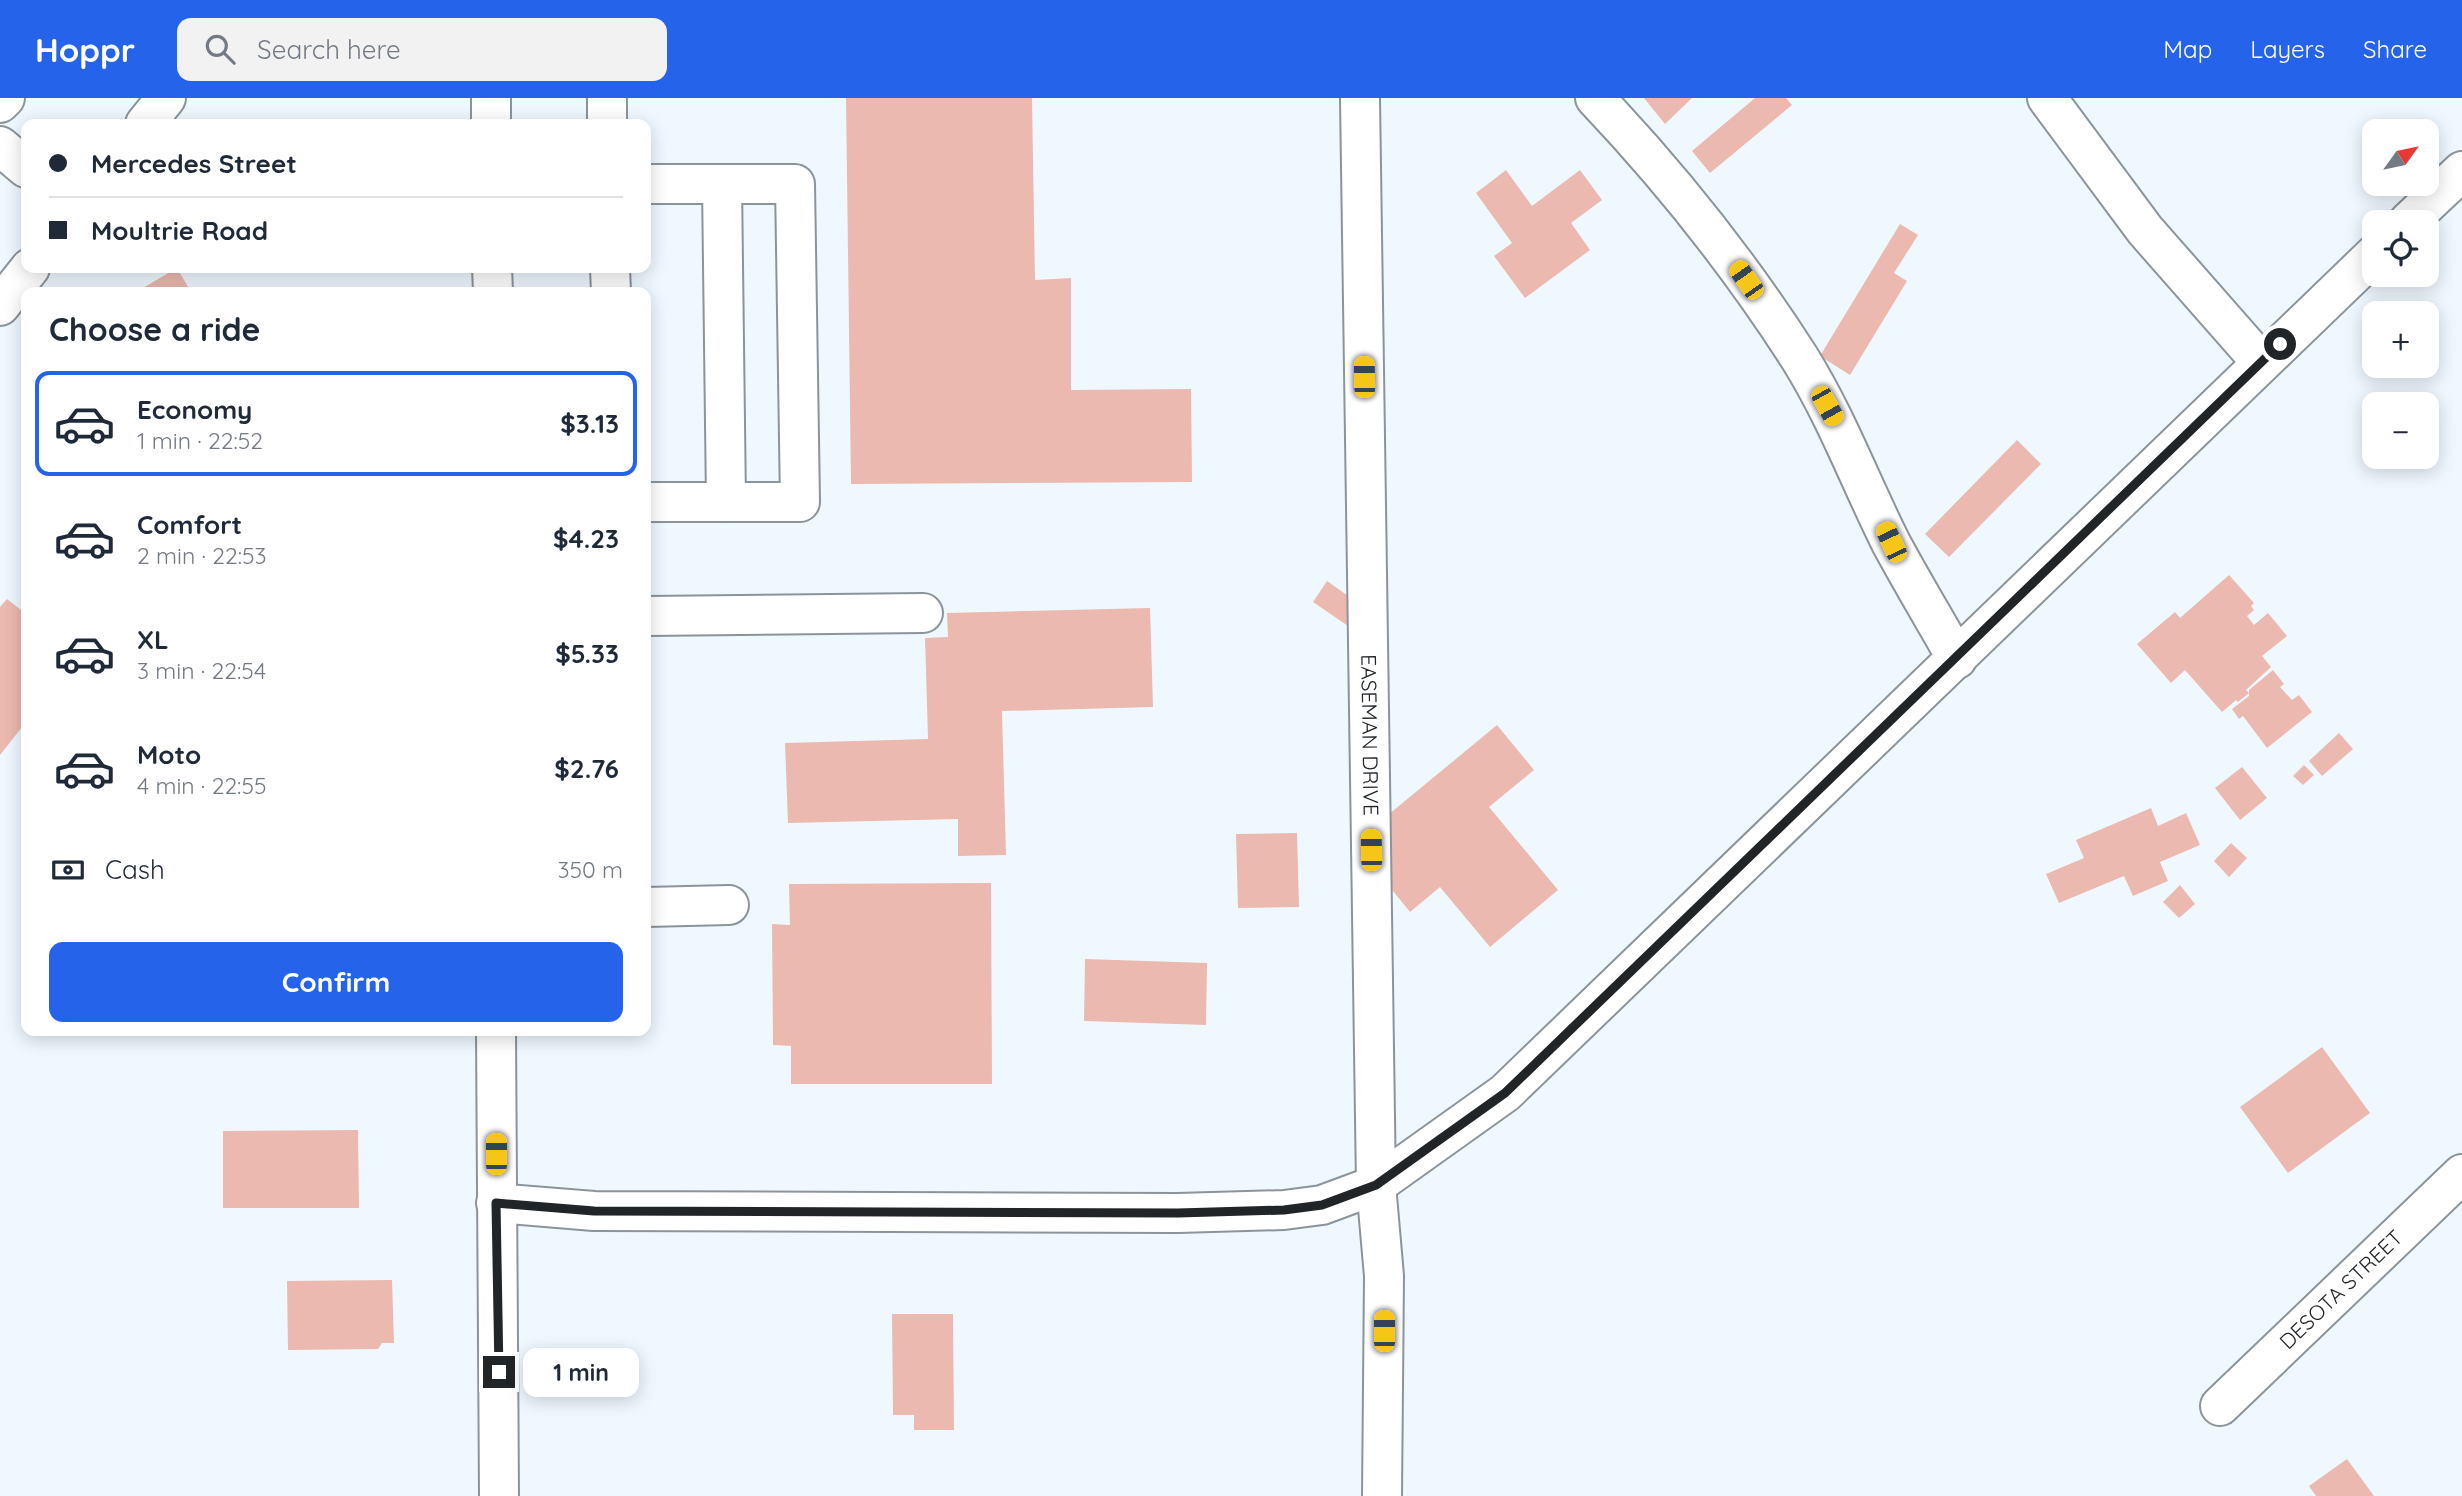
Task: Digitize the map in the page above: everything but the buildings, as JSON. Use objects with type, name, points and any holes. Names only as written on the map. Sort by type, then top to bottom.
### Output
[{"type":"street","points":[[0,103],[5,98]]},
{"type":"street","points":[[149,119],[166,98]]},
{"type":"street","points":[[491,98],[491,119]]},
{"type":"street","points":[[607,98],[607,119]]},
{"type":"street","name":"EASEMAN DRIVE","points":[[1360,98],[1376,1185],[1384,1276],[1382,1496]]},
{"type":"street","points":[[1595,98],[1633,138],[1732,261],[1799,358],[1840,430],[1891,542],[1956,659]]},
{"type":"street","points":[[2046,98],[2145,230],[2261,362]]},
{"type":"street","points":[[0,146],[21,164]]},
{"type":"street","points":[[2421,210],[2462,171]]},
{"type":"street","points":[[651,184],[795,184],[800,502],[651,502]]},
{"type":"street","points":[[722,184],[726,502]]},
{"type":"street","points":[[496,1203],[594,1211],[1178,1213],[1322,1205],[1376,1185],[1505,1093],[2362,266]]},
{"type":"street","points":[[0,306],[26,273]]},
{"type":"street","points":[[651,616],[923,612]]},
{"type":"street","points":[[651,907],[729,905]]},
{"type":"street","points":[[496,1036],[499,1496]]},
{"type":"street","name":"DESOTA STREET","points":[[2220,1406],[2462,1174]]},
{"type":"route","points":[[499,1372],[496,1203],[594,1211],[1178,1213],[1303,1208],[1322,1205],[1376,1185],[1505,1093],[2280,344]]}]
